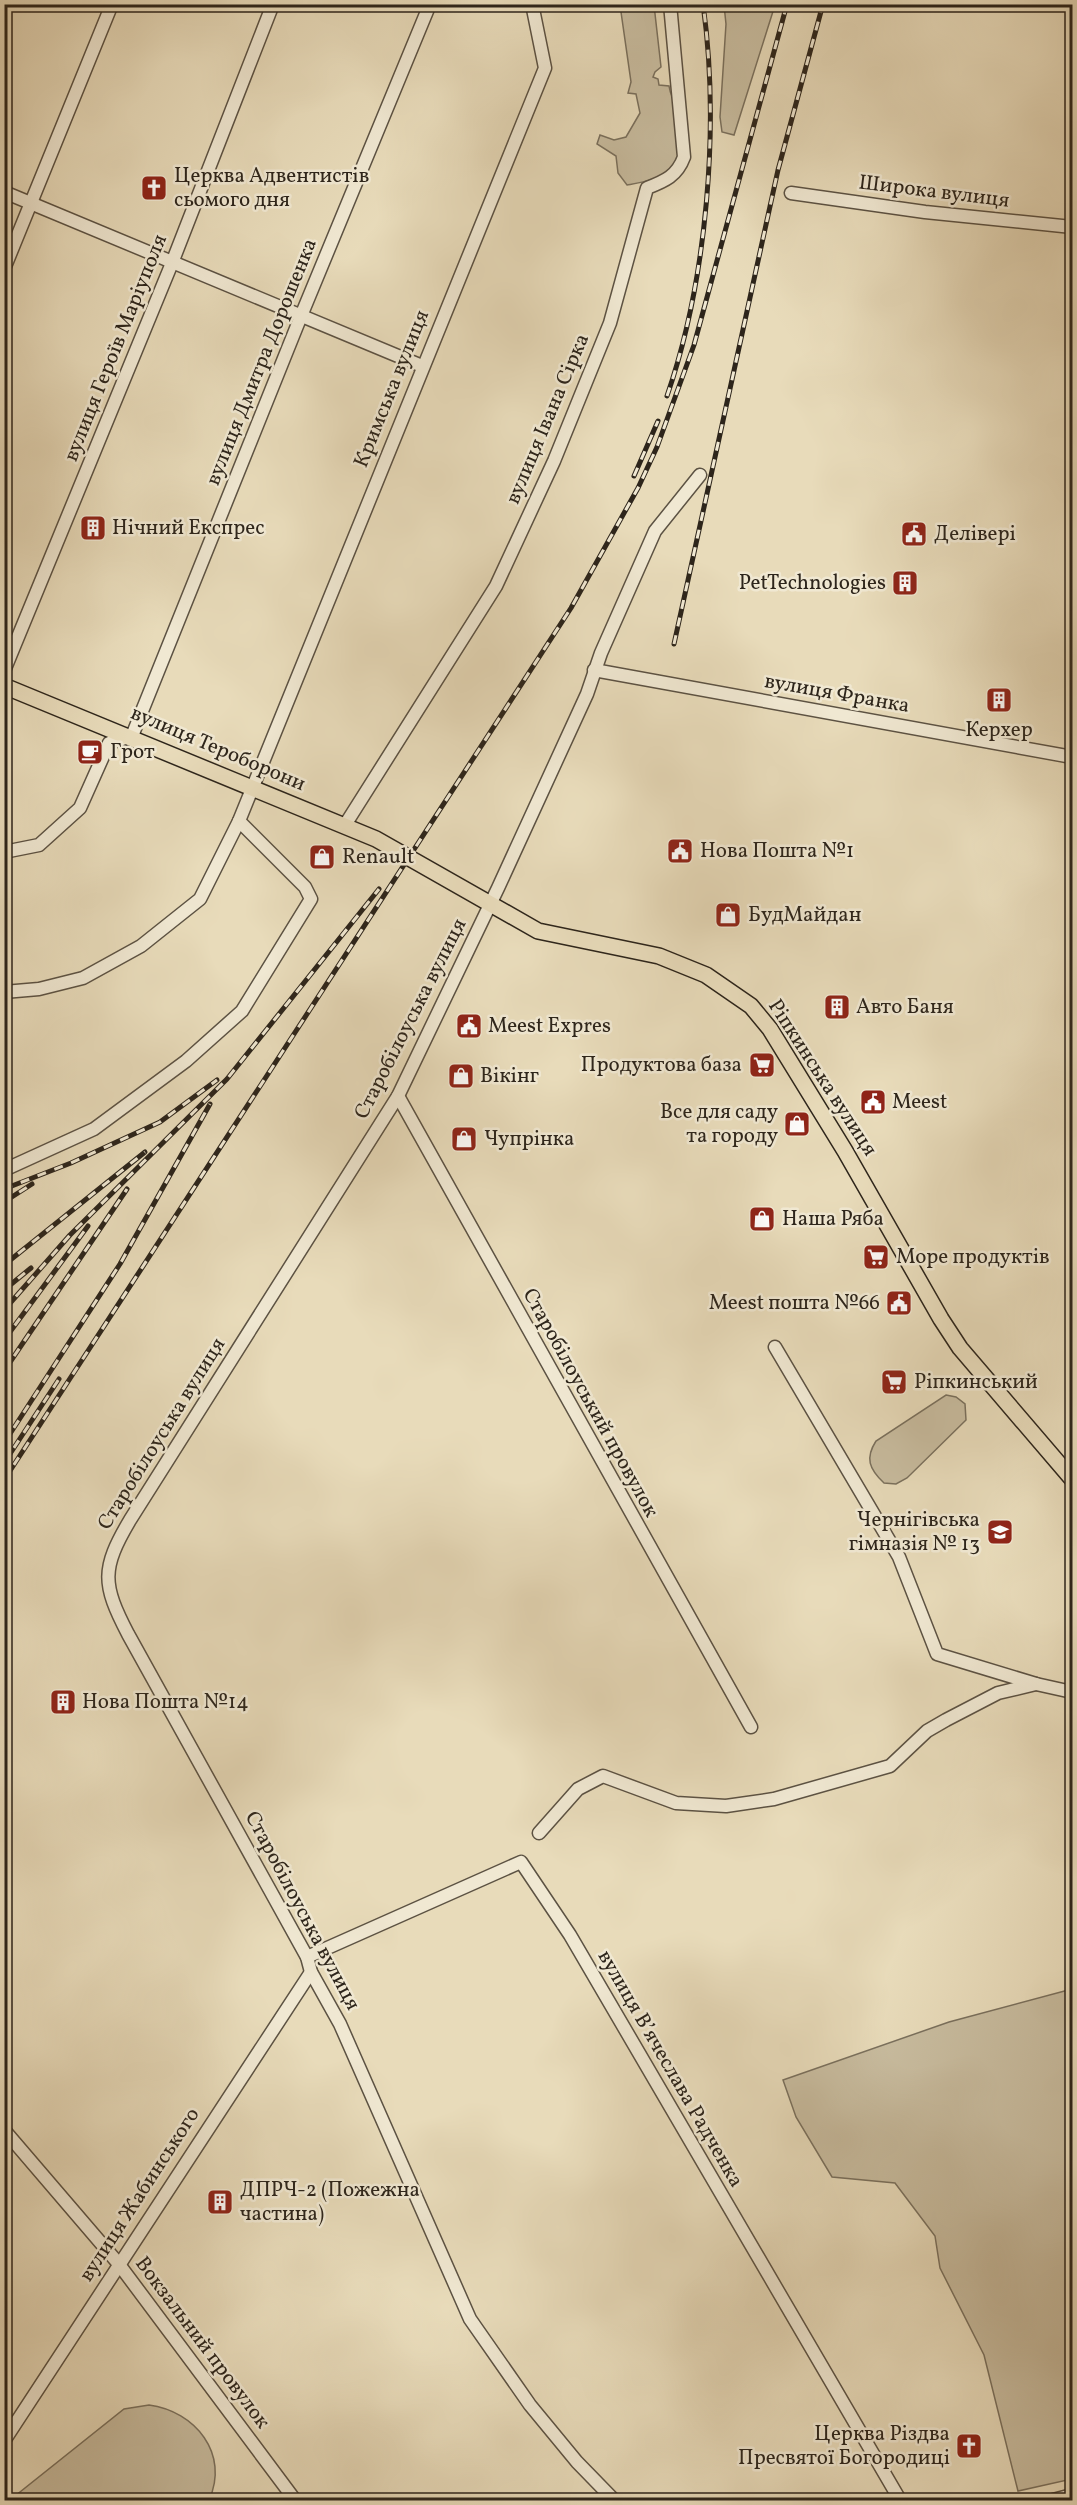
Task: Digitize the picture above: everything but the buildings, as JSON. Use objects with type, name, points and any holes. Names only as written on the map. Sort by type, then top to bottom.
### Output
[{"type":"main road","name":"вулиця Тероборони","points":[[4,686],[253,786],[345,825],[412,857]]},
{"type":"main road","name":"Ріпкинська вулиця","points":[[412,857],[490,906],[538,931],[634,949],[676,962],[706,975],[751,1006],[770,1029],[822,1114],[941,1319],[968,1356],[1072,1479]]},
{"type":"street","points":[[4,269],[112,4]]},
{"type":"street","name":"вулиця Героїв Маріуполя","points":[[4,671],[172,263],[273,4]]},
{"type":"street","name":"вулиця Дмитра Дорошенка","points":[[132,736],[301,316],[430,4]]},
{"type":"street","name":"Кримська вулиця","points":[[4,993],[39,989],[83,978],[141,946],[200,899],[239,821],[545,68],[532,4]]},
{"type":"street","name":"вулиця Івана Сірка","points":[[345,825],[496,586],[554,461],[610,322],[647,188],[669,179],[680,169],[684,157],[670,4]]},
{"type":"street","points":[[4,192],[422,366]]},
{"type":"street","name":"Широка вулиця","points":[[791,193],[925,212],[1072,227]]},
{"type":"street","name":"Старобілоуська вулиця","points":[[614,2500],[577,2462],[530,2405],[470,2319],[340,2024],[311,1972],[307,1957],[128,1634],[113,1604],[107,1577],[112,1551],[130,1520],[398,1096],[490,906],[587,694],[601,653],[656,531],[700,476]]},
{"type":"street","name":"вулиця Франка","points":[[594,670],[1072,757]]},
{"type":"street","points":[[4,852],[39,845],[80,808],[109,743],[132,736]]},
{"type":"street","points":[[4,1170],[94,1129],[186,1061],[242,1011],[311,899],[305,887],[239,821]]},
{"type":"street","name":"Старобілоуський провулок","points":[[398,1096],[751,1727]]},
{"type":"street","points":[[775,1347],[899,1557],[937,1654],[1036,1684],[1072,1692]]},
{"type":"street","points":[[539,1833],[578,1789],[603,1776],[676,1803],[726,1806],[774,1799],[890,1766],[927,1731],[946,1720],[998,1693],[1036,1684]]},
{"type":"street","name":"вулиця Вʼячеслава Радченка","points":[[307,1957],[521,1862],[570,1935],[900,2500]]},
{"type":"street","name":"вулиця Жабинського","points":[[4,2441],[118,2263],[311,1972]]},
{"type":"street","name":"Вокзальний провулок","points":[[4,2130],[118,2263],[294,2500]]},
{"type":"street","points":[[1053,2500],[1072,2495]]},
{"type":"shaded area","points":[[620,5],[654,5],[661,67],[653,77],[658,79],[659,85],[669,86],[678,114],[680,132],[679,152],[673,168],[658,178],[627,185],[618,173],[616,156],[597,144],[600,135],[614,140],[626,137],[640,113],[636,94],[628,93],[631,82]]},
{"type":"shaded area","points":[[724,5],[775,5],[734,135],[722,132],[720,117],[726,24]]},
{"type":"shaded area","points":[[946,1395],[956,1397],[965,1404],[966,1420],[907,1478],[896,1484],[884,1483],[870,1463],[870,1453],[876,1441]]},
{"type":"shaded area","points":[[1072,1989],[1072,2479],[1018,2491],[984,2355],[940,2268],[935,2236],[895,2183],[832,2177],[796,2117],[783,2080],[949,2022]]},
{"type":"shaded area","points":[[149,2405],[181,2416],[204,2437],[215,2467],[214,2483],[209,2500],[10,2500],[124,2409]]},
{"type":"railway","points":[[667,396],[681,351],[692,303],[706,202],[710,151],[710,100],[703,4]]},
{"type":"railway","points":[[4,1480],[571,608],[638,488],[657,447],[694,345],[787,4]]},
{"type":"railway","points":[[674,644],[778,170],[823,4]]},
{"type":"railway","points":[[634,476],[658,421]]},
{"type":"railway","points":[[4,1310],[70,1235],[227,1079],[379,889]]},
{"type":"railway","points":[[4,1189],[71,1163],[160,1122],[217,1080]]},
{"type":"railway","points":[[4,1443],[120,1264],[210,1104]]},
{"type":"railway","points":[[4,1265],[145,1152]]},
{"type":"railway","points":[[4,1202],[32,1184]]},
{"type":"railway","points":[[4,1371],[127,1189]]},
{"type":"railway","points":[[4,1340],[88,1226]]},
{"type":"railway","points":[[4,1290],[31,1268]]},
{"type":"railway","points":[[4,1463],[59,1379]]},
{"type":"place","name":"Церква Адвентистів сьомого дня","points":[[154,188]]},
{"type":"place","name":"Нічний Експрес","points":[[93,528]]},
{"type":"place","name":"Делівері","points":[[914,534]]},
{"type":"place","name":"PetTechnologies","points":[[905,583]]},
{"type":"place","name":"Керхер","points":[[999,700]]},
{"type":"place","name":"Грот","points":[[90,752]]},
{"type":"place","name":"Нова Пошта №1","points":[[680,851]]},
{"type":"place","name":"Renault","points":[[322,857]]},
{"type":"place","name":"БудМайдан","points":[[728,915]]},
{"type":"place","name":"Авто Баня","points":[[837,1007]]},
{"type":"place","name":"Meest Expres","points":[[469,1026]]},
{"type":"place","name":"Продуктова база","points":[[762,1065]]},
{"type":"place","name":"Вікінг","points":[[461,1076]]},
{"type":"place","name":"Meest","points":[[873,1102]]},
{"type":"place","name":"Все для саду та городу","points":[[797,1124]]},
{"type":"place","name":"Чупрінка","points":[[464,1139]]},
{"type":"place","name":"Наша Ряба","points":[[762,1219]]},
{"type":"place","name":"Море продуктів","points":[[876,1257]]},
{"type":"place","name":"Meest пошта №66","points":[[899,1303]]},
{"type":"place","name":"Ріпкинський","points":[[894,1382]]},
{"type":"place","name":"Чернігівська гімназія № 13","points":[[1000,1532]]},
{"type":"place","name":"Нова Пошта №14","points":[[63,1702]]},
{"type":"place","name":"ДПРЧ-2 (Пожежна частина)","points":[[220,2202]]},
{"type":"place","name":"Церква Різдва Пресвятої Богородиці","points":[[969,2446]]}]
